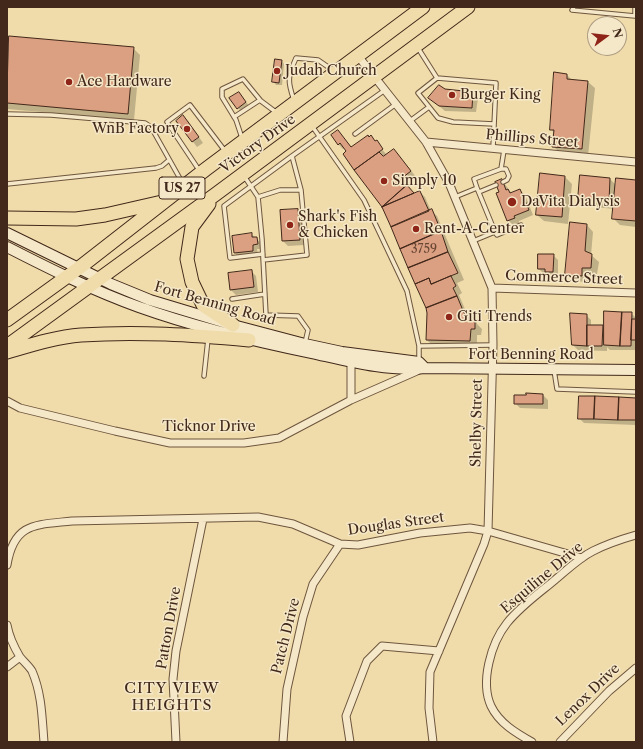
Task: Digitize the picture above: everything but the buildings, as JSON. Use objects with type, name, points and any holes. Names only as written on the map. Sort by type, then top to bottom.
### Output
[{"type":"highway","name":"Victory Drive","points":[[7,320],[79,268],[227,153],[423,7]]},
{"type":"highway","name":"Victory Drive","points":[[7,346],[216,194],[468,7]]},
{"type":"highway","points":[[216,194],[192,227],[187,259],[192,282],[203,305],[233,325]]},
{"type":"highway","points":[[7,218],[76,219],[105,215],[166,201]]},
{"type":"highway","points":[[7,352],[46,341],[81,335],[171,333],[249,340]]},
{"type":"street","name":"Shelby Street","points":[[358,56],[426,142],[454,197],[492,288],[493,345],[488,531],[440,651],[430,672],[429,708],[433,742]]},
{"type":"street","name":"Phillips Street","points":[[426,142],[636,162]]},
{"type":"street","name":"Fort Benning Road","points":[[7,233],[99,278],[150,300],[233,325],[351,357]]},
{"type":"street","name":"Fort Benning Road","points":[[7,247],[66,277],[139,307],[249,340],[351,357],[410,369],[422,365],[492,369],[636,370]]},
{"type":"street","name":"Commerce Street","points":[[492,288],[636,293]]},
{"type":"street","points":[[351,357],[351,400]]},
{"type":"street","name":"Ticknor Drive","points":[[7,401],[20,408],[115,432],[170,443],[244,443],[279,438],[422,365]]},
{"type":"street","name":"Douglas Street","points":[[7,565],[15,539],[25,529],[42,524],[72,521],[258,517],[276,519],[293,524],[340,544],[358,545],[448,529],[470,528],[488,531],[582,558]]},
{"type":"street","name":"Patton Drive","points":[[176,742],[173,679],[176,651],[203,519]]},
{"type":"street","name":"Esquiline Drive","points":[[532,742],[514,731],[500,719],[491,705],[488,688],[488,664],[494,643],[507,623],[527,603],[582,558],[607,545],[636,534]]},
{"type":"street","name":"Patch Drive","points":[[283,742],[287,689],[303,617],[313,584],[340,544]]},
{"type":"street","points":[[7,625],[9,636],[20,657],[31,670],[39,692],[42,703],[44,742]]},
{"type":"street","points":[[350,742],[346,716],[366,661],[382,646],[440,651]]},
{"type":"street","points":[[7,667],[20,657]]},
{"type":"street","name":"Lenox Drive","points":[[560,742],[609,691],[636,668]]},
{"type":"lane","points":[[574,7],[572,10],[636,16],[635,7]]},
{"type":"lane","points":[[417,45],[437,78]]},
{"type":"lane","points":[[296,103],[288,85],[289,74],[296,58],[318,60],[336,72]]},
{"type":"lane","points":[[492,149],[494,124],[496,83],[437,78],[418,93],[438,118],[453,122],[494,124]]},
{"type":"lane","points":[[244,141],[234,117],[222,97],[222,89],[243,79],[260,100],[279,114]]},
{"type":"lane","points":[[263,254],[230,258],[224,206],[385,90]]},
{"type":"lane","points":[[234,117],[260,100]]},
{"type":"lane","points":[[355,134],[396,104]]},
{"type":"lane","points":[[201,173],[167,122],[190,105],[227,153]]},
{"type":"lane","points":[[410,121],[429,107]]},
{"type":"lane","points":[[7,114],[51,115],[146,123],[151,128],[185,186]]},
{"type":"lane","points":[[310,124],[320,136],[366,206],[407,291],[422,365]]},
{"type":"lane","points":[[501,169],[504,150]]},
{"type":"lane","points":[[263,260],[307,255],[301,190],[292,156]]},
{"type":"lane","points":[[7,184],[156,168],[162,166],[169,160]]},
{"type":"lane","points":[[503,182],[507,180],[509,176],[506,169],[501,169],[474,178],[497,235],[522,225]]},
{"type":"lane","points":[[243,174],[258,197],[266,315],[298,316],[308,330],[305,344]]},
{"type":"lane","points":[[454,197],[496,185]]},
{"type":"lane","points":[[258,197],[280,190],[301,190]]},
{"type":"lane","points":[[473,241],[495,232]]},
{"type":"lane","points":[[232,299],[265,294]]},
{"type":"lane","points":[[204,376],[208,336]]},
{"type":"lane","points":[[419,346],[493,345]]},
{"type":"lane","points":[[554,369],[557,389],[636,392]]},
{"type":"place","name":"Judah Church","points":[[277,71]]},
{"type":"place","name":"Ace Hardware","points":[[69,82]]},
{"type":"place","name":"Burger King","points":[[452,95]]},
{"type":"place","name":"WnB Factory","points":[[187,129]]},
{"type":"place","name":"Simply 10","points":[[384,181]]},
{"type":"place","name":"DaVita Dialysis","points":[[512,202]]},
{"type":"place","name":"Shark's Fish & Chicken","points":[[290,225]]},
{"type":"place","name":"Rent-A-Center","points":[[416,229]]},
{"type":"place","name":"Giti Trends","points":[[449,317]]},
{"type":"district","name":"CITY VIEW HEIGHTS","points":[[172,698]]}]
